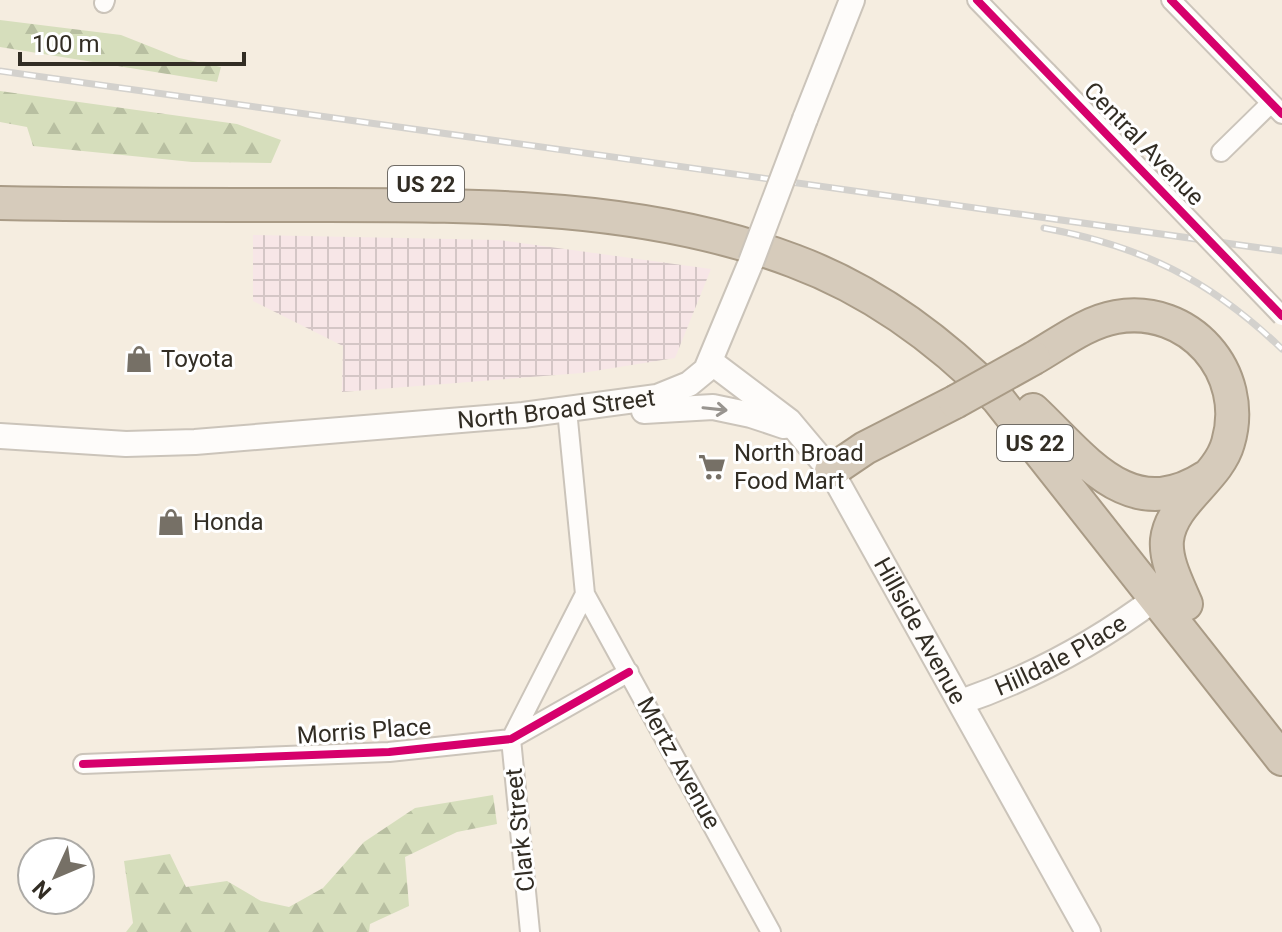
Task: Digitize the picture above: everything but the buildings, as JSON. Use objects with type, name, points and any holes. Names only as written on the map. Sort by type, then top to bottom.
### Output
[{"type":"highway","name":"US 22","points":[[0,181],[453,185],[576,196],[721,219],[822,252],[893,288],[972,347],[1033,410],[1282,759]]},
{"type":"highway","name":"US 22","points":[[0,203],[519,209],[688,231],[774,254],[869,297],[957,360],[1016,420],[1282,727]]},
{"type":"highway","points":[[831,471],[865,448],[1089,327],[1127,315],[1167,320],[1194,335],[1220,365],[1232,402],[1228,444],[1209,475],[1176,517],[1167,540],[1171,601]]},
{"type":"highway","points":[[1033,410],[1108,480],[1133,493],[1166,494],[1209,475]]},
{"type":"main road","name":"North Broad Street","points":[[0,436],[110,444],[167,443],[567,410],[675,392],[695,380],[711,362],[852,0]]},
{"type":"main road","name":"Hillside Avenue","points":[[711,362],[802,434],[831,471],[1088,932]]},
{"type":"main road","points":[[610,405],[655,412],[713,407],[751,415],[802,434]]},
{"type":"main road","name":"Hilldale Place","points":[[961,702],[1028,676],[1112,628],[1171,601]]},
{"type":"street","name":"Central Avenue","points":[[977,0],[1282,316]]},
{"type":"street","points":[[1171,0],[1276,109],[1221,152]]},
{"type":"street","points":[[567,410],[585,594]]},
{"type":"street","name":"Mertz Avenue","points":[[585,594],[771,932]]},
{"type":"street","name":"Clark Street","points":[[530,932],[511,739],[585,594]]},
{"type":"street","name":"Morris Place","points":[[83,764],[389,752],[511,739],[629,672]]},
{"type":"shaded area","points":[[253,235],[499,240],[711,269],[675,358],[582,373],[342,392],[343,346],[253,301]]},
{"type":"green space","points":[[0,20],[121,35],[179,58],[221,67],[217,82],[0,47]]},
{"type":"green space","points":[[0,91],[237,124],[281,140],[271,163],[192,162],[33,146],[27,127],[0,122]]},
{"type":"green space","points":[[493,795],[497,824],[457,832],[405,857],[409,906],[370,924],[369,932],[126,932],[133,923],[124,861],[170,854],[186,887],[227,881],[261,901],[289,907],[323,888],[364,842],[415,808]]},
{"type":"railway","points":[[0,71],[1282,251]]},
{"type":"railway","points":[[1044,228],[1112,245],[1173,269],[1228,304],[1282,349]]},
{"type":"cycle path","points":[[977,0],[1282,316]]},
{"type":"cycle path","points":[[1171,0],[1282,114]]},
{"type":"cycle path","points":[[83,764],[389,752],[511,739],[629,672]]},
{"type":"place","name":"Toyota","points":[[139,359]]},
{"type":"place","name":"North Broad Food Mart","points":[[712,467]]},
{"type":"place","name":"Honda","points":[[171,522]]}]
